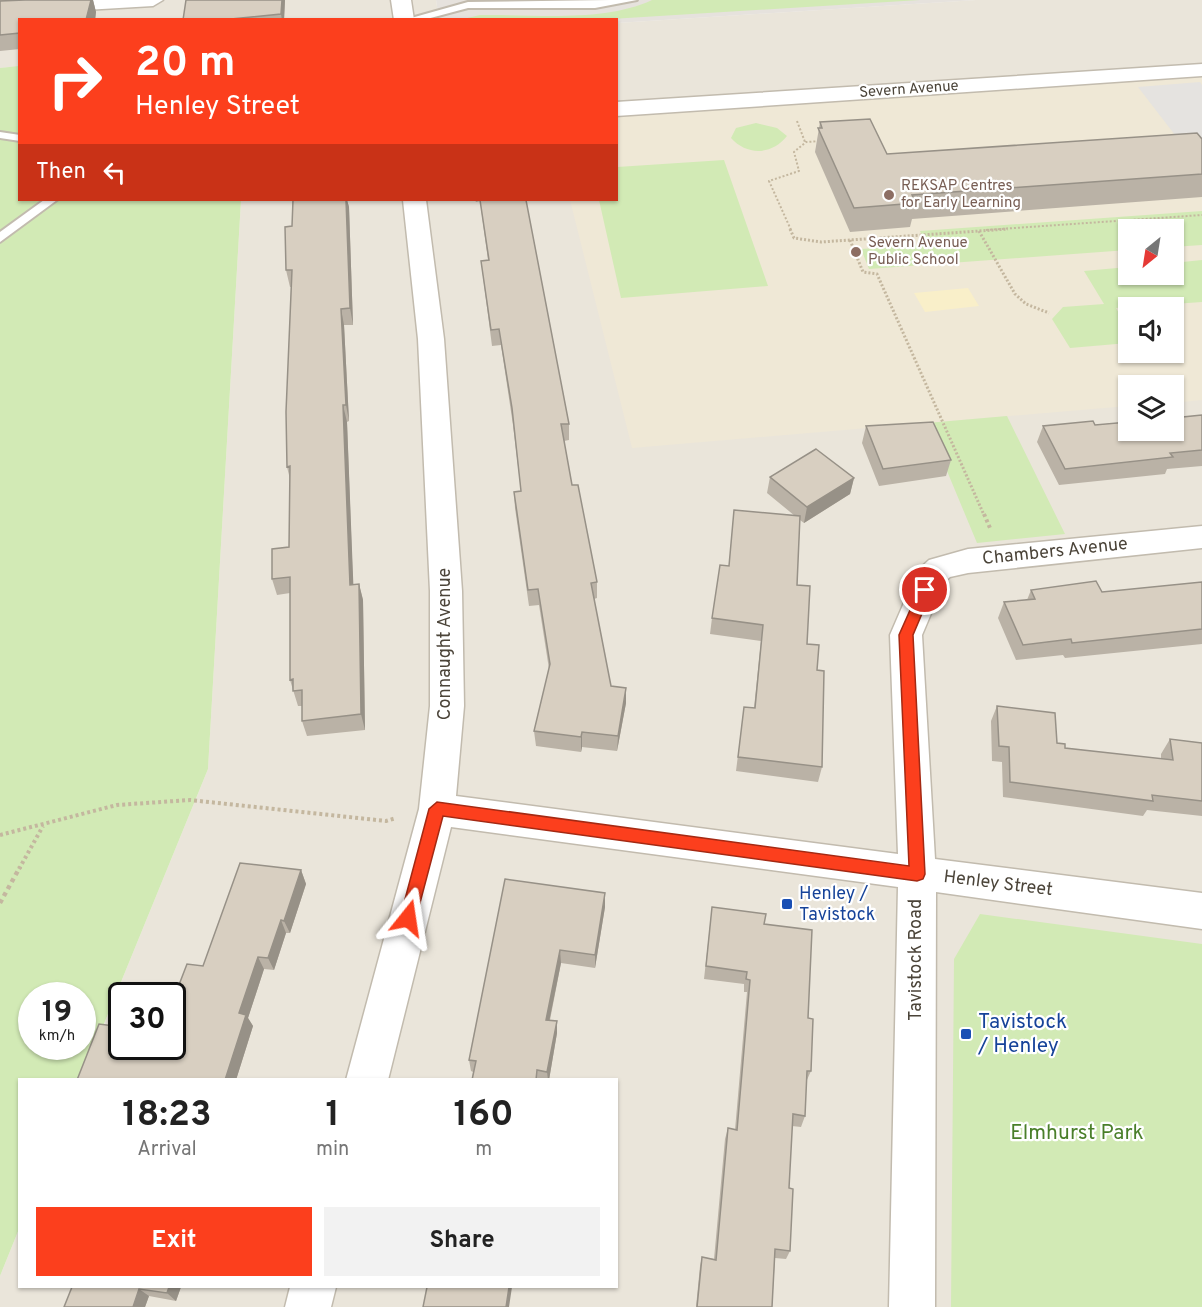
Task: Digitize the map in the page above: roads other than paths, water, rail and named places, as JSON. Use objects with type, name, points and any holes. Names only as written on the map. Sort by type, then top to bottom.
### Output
[{"type":"street","points":[[0,9],[153,0]]},
{"type":"street","points":[[401,0],[404,18]]},
{"type":"street","name":"Severn Avenue","points":[[618,109],[1202,70]]},
{"type":"street","name":"Connaught Avenue","points":[[368,1078],[437,809],[447,706],[446,591],[431,339],[414,201]]},
{"type":"street","name":"Chambers Avenue","points":[[917,589],[940,568],[1003,556],[1202,537]]},
{"type":"street","name":"Tavistock Road","points":[[912,1307],[917,874],[906,635],[925,590],[917,589]]},
{"type":"street","name":"Henley Street","points":[[437,809],[1202,911]]},
{"type":"street","points":[[308,1307],[313,1288]]},
{"type":"lane","points":[[413,18],[442,4],[595,5],[632,0]]},
{"type":"lane","points":[[0,135],[18,138]]},
{"type":"lane","points":[[0,238],[50,201]]},
{"type":"place","name":"REKSAP Centres for Early Learning","points":[[889,195]]},
{"type":"place","name":"Severn Avenue Public School","points":[[856,252]]},
{"type":"place","name":"Henley / Tavistock","points":[[787,904]]},
{"type":"place","name":"Tavistock / Henley","points":[[966,1034]]},
{"type":"park label","name":"Elmhurst Park","points":[[1077,1133]]}]
